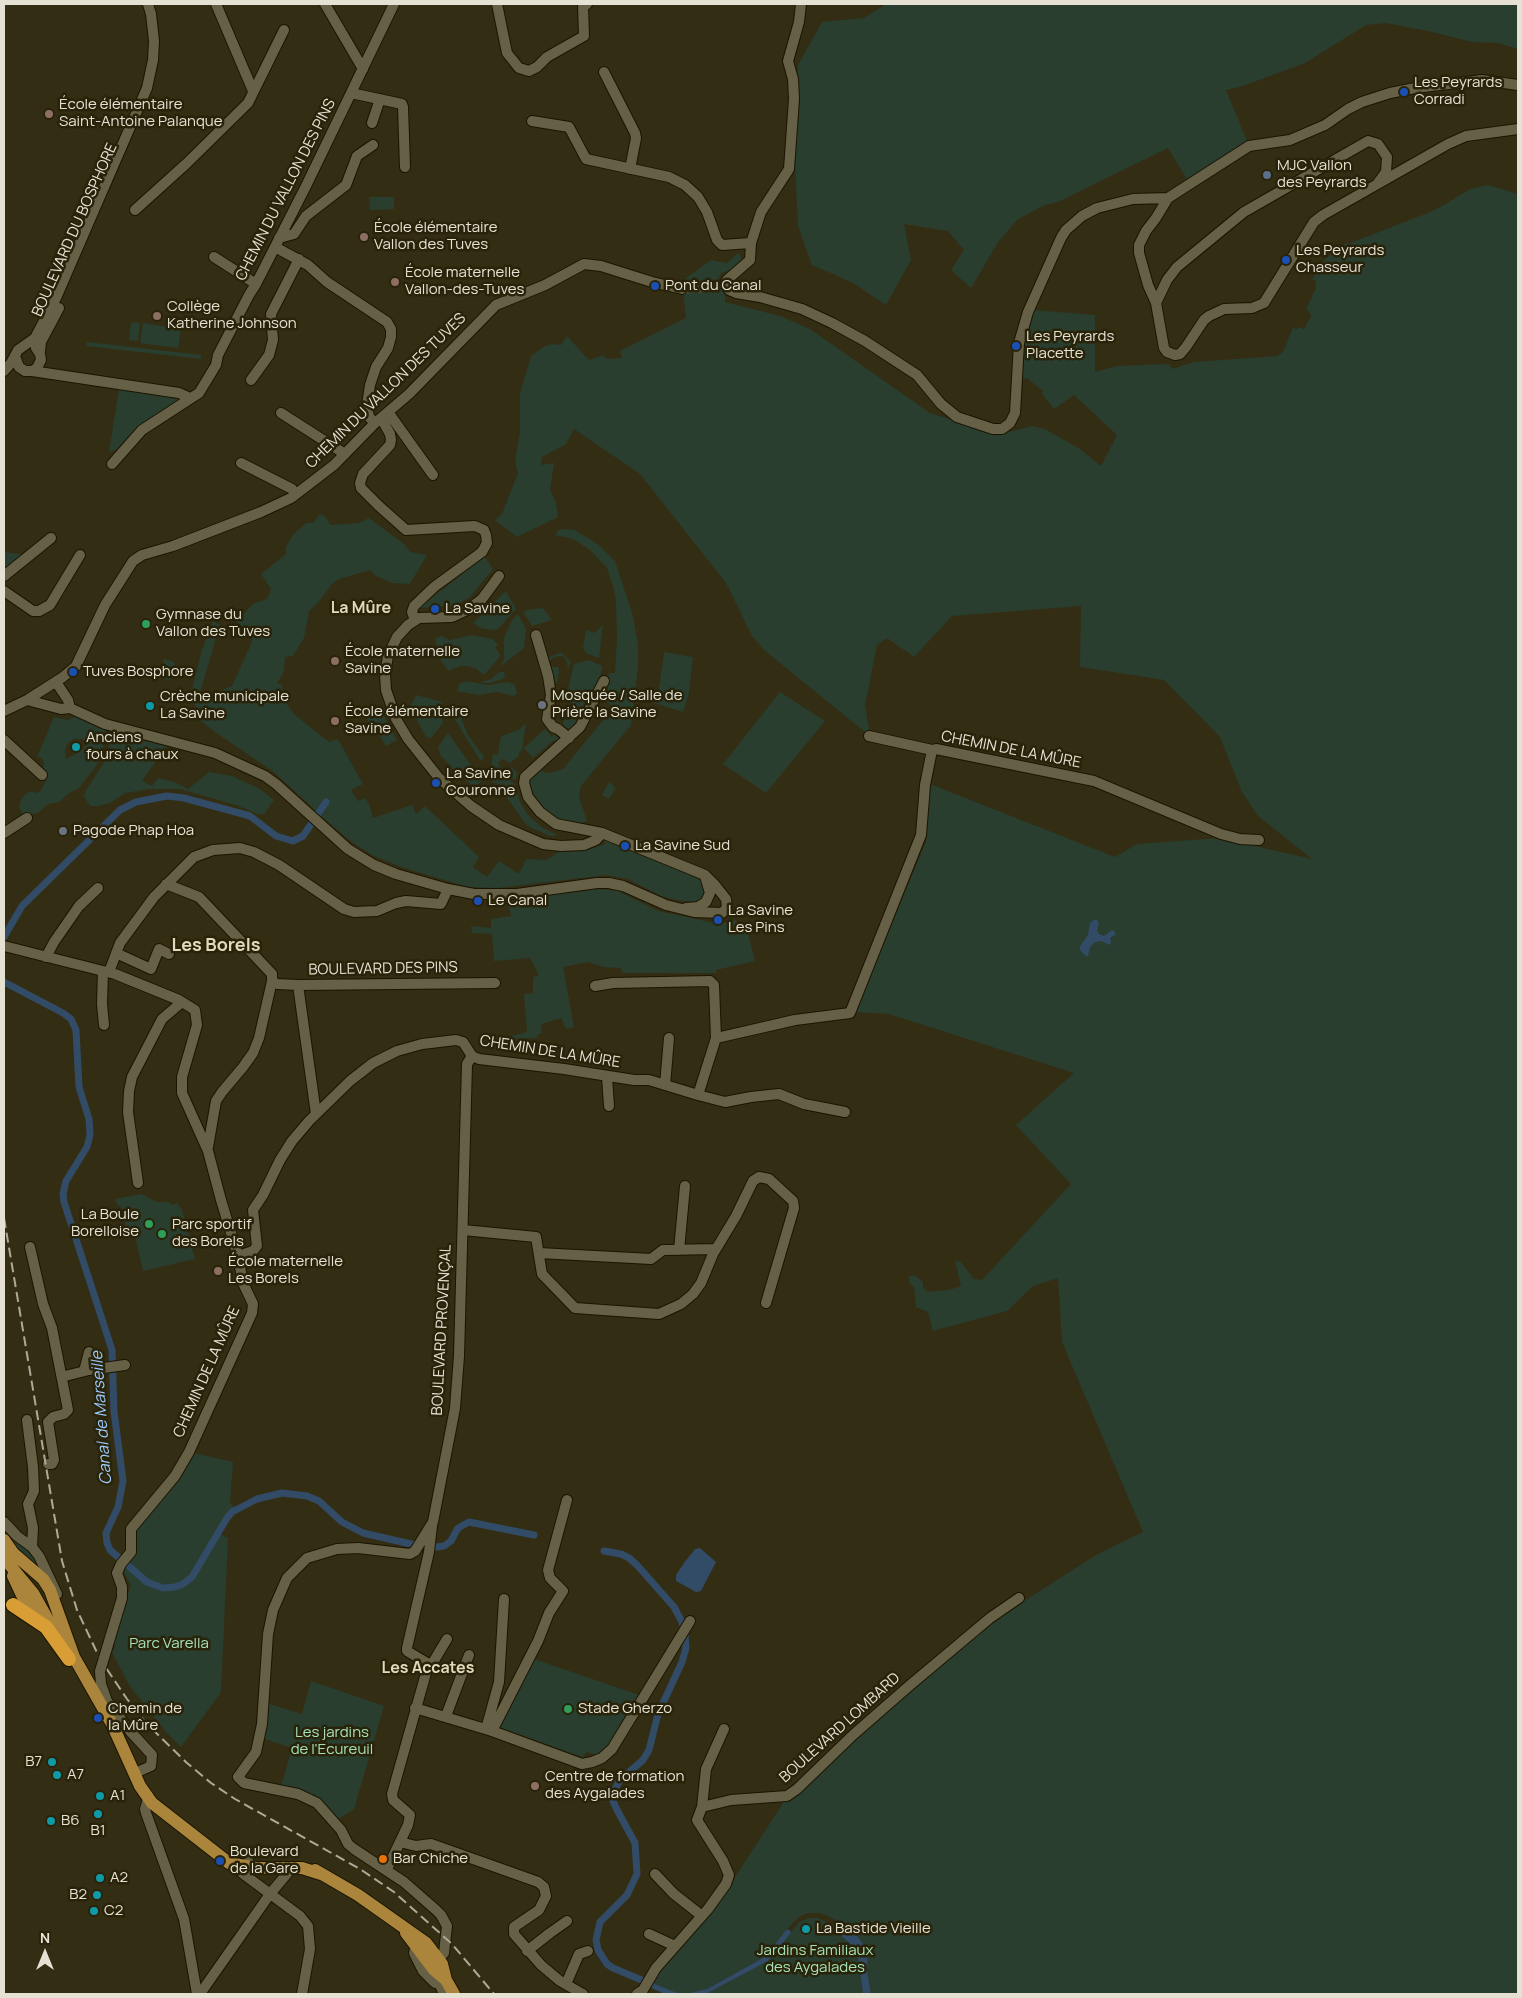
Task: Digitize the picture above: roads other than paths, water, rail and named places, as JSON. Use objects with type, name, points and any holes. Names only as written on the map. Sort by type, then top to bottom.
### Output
[{"type":"highway","points":[[8,1604],[36,1610]]},
{"type":"highway","points":[[8,1604],[46,1627],[69,1659]]},
{"type":"main road","points":[[4,1540],[8,1559],[36,1610],[69,1659],[107,1727],[117,1737]]},
{"type":"main road","points":[[8,1559],[43,1588],[47,1596],[47,1604],[36,1610]]},
{"type":"main road","points":[[8,1559],[42,1579],[50,1590],[74,1657],[112,1724],[140,1786],[148,1799],[229,1864],[300,1863],[358,1895],[426,1943],[443,1982],[454,1994]]},
{"type":"main road","points":[[251,1863],[256,1868],[296,1868],[321,1874]]},
{"type":"main road","points":[[397,1922],[416,1946],[436,1964]]},
{"type":"street","name":"BOULEVARD DU BOSPHORE","points":[[26,345],[35,338],[56,298],[147,88],[153,60],[154,41],[152,14],[148,4]]},
{"type":"street","name":"BOULEVARD DU BOSPHORE","points":[[40,357],[41,342],[71,283],[152,90],[159,52],[159,26],[154,4]]},
{"type":"street","points":[[216,4],[252,91]]},
{"type":"street","points":[[325,4],[363,69]]},
{"type":"street","name":"CHEMIN DU VALLON DES PINS","points":[[112,464],[142,430],[199,393],[216,364],[218,354],[256,284],[352,93],[394,4]]},
{"type":"street","points":[[496,4],[506,53],[519,68],[529,71],[537,67],[547,57],[584,36],[584,6],[587,4]]},
{"type":"street","points":[[801,4],[799,22],[788,61],[793,79],[794,99],[789,169],[761,212],[751,243],[750,260],[721,285],[736,293],[760,297],[802,309],[832,323],[865,341],[917,375],[941,404],[957,418],[993,429],[1002,429],[1013,418],[1016,407],[1020,337],[1034,296],[1066,230],[1082,216],[1097,208],[1141,197],[1168,198],[1249,146],[1278,143],[1305,134],[1325,125],[1362,102],[1390,93],[1482,80],[1518,86]]},
{"type":"street","points":[[135,210],[187,164],[248,103],[252,91],[284,30]]},
{"type":"street","points":[[604,72],[635,133],[636,138],[630,169]]},
{"type":"street","points":[[352,93],[402,104],[405,168]]},
{"type":"street","points":[[372,123],[380,99]]},
{"type":"street","points":[[532,121],[569,127],[586,159],[669,177],[685,185],[698,197],[707,212],[717,240],[722,245],[751,243]]},
{"type":"street","points":[[1168,198],[1165,206],[1146,230],[1139,245],[1140,259],[1156,303],[1164,348],[1171,354],[1180,354],[1204,320],[1209,316],[1224,309],[1252,308],[1264,303],[1314,222],[1323,215],[1448,144],[1466,136],[1518,129]]},
{"type":"street","points":[[1156,303],[1167,280],[1177,267],[1244,212],[1368,141],[1378,144],[1387,157],[1386,172],[1378,184]]},
{"type":"street","points":[[373,144],[357,156],[346,185],[306,216],[294,234],[277,242],[327,282],[387,322],[391,329],[391,337],[388,348],[376,367],[370,385],[367,405],[369,418],[385,420],[433,475]]},
{"type":"street","points":[[214,257],[256,284]]},
{"type":"street","points":[[251,380],[269,355],[273,340],[271,314],[299,259]]},
{"type":"street","name":"CHEMIN DU VALLON DES TUVES","points":[[4,711],[27,700],[56,682],[76,666],[105,605],[133,561],[142,555],[173,546],[261,512],[291,498],[312,483],[385,420],[496,305],[545,285],[579,266],[590,264],[682,289]]},
{"type":"street","points":[[4,376],[20,348],[26,345],[34,347],[49,374]]},
{"type":"street","points":[[15,356],[16,364],[27,370],[179,392],[190,398]]},
{"type":"street","points":[[4,376],[11,372],[37,368],[40,357]]},
{"type":"street","points":[[281,413],[345,454]]},
{"type":"street","points":[[385,420],[392,440],[390,445],[360,478],[360,486],[364,491],[395,522],[406,530],[475,526],[484,530],[486,535],[487,543],[482,552],[434,587],[414,606],[412,612],[415,620]]},
{"type":"street","points":[[241,463],[292,489],[296,494]]},
{"type":"street","points":[[4,576],[51,538]]},
{"type":"street","points":[[4,591],[33,611],[39,611],[50,605],[80,555]]},
{"type":"street","points":[[499,576],[482,599],[460,615],[424,617],[415,620],[402,631],[391,648],[386,665],[385,682],[388,700],[396,719],[408,739],[429,767],[449,788],[499,825],[544,844],[577,846],[591,843],[596,840],[597,832]]},
{"type":"street","points":[[536,635],[548,676],[551,695],[547,720],[568,738]]},
{"type":"street","points":[[27,700],[61,709],[70,708],[105,724],[214,753],[250,768],[276,784],[328,833],[362,858],[396,874],[462,893],[493,895],[609,883],[623,886],[655,901],[694,912],[717,914],[725,911],[728,903],[705,875],[597,832],[566,827],[547,819],[533,805],[525,788],[525,777],[580,726],[604,681]]},
{"type":"street","points":[[56,682],[68,700],[70,708]]},
{"type":"street","points":[[869,736],[932,750]]},
{"type":"street","points":[[4,740],[42,775]]},
{"type":"street","name":"CHEMIN DE LA MÛRE","points":[[716,1038],[795,1020],[850,1013],[921,835],[925,785],[932,750],[936,749],[1094,781],[1221,834],[1240,839],[1259,840]]},
{"type":"street","points":[[4,833],[26,818]]},
{"type":"street","points":[[104,1025],[102,1004],[106,971],[120,944],[154,897],[194,857],[203,853],[228,848],[240,848],[254,852],[279,865],[344,909],[354,912],[377,912],[396,903],[406,901],[441,904],[448,889]]},
{"type":"street","points":[[678,908],[698,907],[706,902],[710,893],[705,875]]},
{"type":"street","points":[[166,884],[199,897],[272,974],[259,1038],[253,1053],[216,1101],[208,1138],[208,1151]]},
{"type":"street","points":[[46,957],[79,906],[98,888]]},
{"type":"street","points":[[5,946],[106,971],[193,1008],[197,1015],[197,1025],[181,1086],[184,1099],[208,1151],[238,1256]]},
{"type":"street","points":[[116,954],[150,969],[159,949],[169,954]]},
{"type":"street","name":"BOULEVARD DES PINS","points":[[272,981],[277,984],[298,985],[495,983]]},
{"type":"street","points":[[595,986],[613,982],[710,982],[714,985],[716,1038],[698,1095]]},
{"type":"street","points":[[298,985],[316,1114]]},
{"type":"street","points":[[138,1183],[128,1112],[132,1077],[162,1019],[182,1002]]},
{"type":"street","points":[[665,1085],[669,1038]]},
{"type":"street","name":"CHEMIN DE LA MÛRE","points":[[135,1773],[150,1766],[153,1762],[152,1755],[130,1731],[107,1701],[101,1684],[100,1671],[122,1598],[122,1587],[117,1573],[130,1552],[130,1529],[175,1476],[189,1452],[252,1313],[253,1304],[243,1283],[238,1256],[255,1249],[257,1241],[253,1210],[264,1195],[280,1160],[292,1141],[316,1114],[350,1082],[373,1064],[406,1047],[456,1040],[463,1042],[472,1056],[485,1060],[564,1069],[634,1080],[649,1080],[725,1102],[779,1094],[804,1104],[845,1112]]},
{"type":"street","name":"BOULEVARD PROVENÇAL","points":[[387,1870],[354,1849],[333,1819],[316,1803],[298,1794],[244,1783],[238,1778],[256,1752],[262,1724],[268,1634],[273,1610],[287,1578],[307,1558],[337,1549],[358,1548],[410,1554],[427,1539],[433,1522],[455,1408],[459,1356],[467,1064],[472,1056]]},
{"type":"street","points":[[608,1076],[609,1106]]},
{"type":"street","points":[[463,1230],[536,1237],[542,1274],[575,1308],[659,1314],[681,1304],[702,1283],[716,1249],[736,1216],[753,1181],[759,1178],[769,1178],[793,1201],[794,1208],[766,1302]]},
{"type":"street","points":[[679,1250],[684,1186]]},
{"type":"street","points":[[30,1247],[43,1304],[52,1328],[68,1410],[64,1414],[53,1417],[48,1422],[54,1460],[52,1464],[39,1466]]},
{"type":"street","points":[[538,1252],[651,1259],[663,1250],[716,1249]]},
{"type":"street","points":[[84,1371],[89,1352]]},
{"type":"street","points":[[62,1379],[65,1376],[84,1371],[117,1366]]},
{"type":"street","points":[[27,1420],[39,1466],[34,1491],[28,1504],[33,1528],[32,1547]]},
{"type":"street","points":[[489,1730],[538,1641],[549,1613],[563,1591],[550,1578],[548,1570],[567,1500]]},
{"type":"street","points":[[4,1522],[17,1536],[32,1547],[39,1556],[52,1582],[92,1689]]},
{"type":"street","points":[[427,1539],[429,1552],[407,1651],[427,1663],[428,1666]]},
{"type":"street","name":"BOULEVARD LOMBARD","points":[[702,1807],[731,1800],[787,1796],[798,1789],[853,1735],[909,1686],[990,1618],[1019,1598]]},
{"type":"street","points":[[489,1730],[499,1682],[504,1599]]},
{"type":"street","points":[[415,1708],[489,1730],[582,1764],[602,1758],[612,1749],[690,1621]]},
{"type":"street","points":[[436,1964],[444,1953],[447,1926],[445,1921],[436,1910],[387,1870],[408,1825],[410,1815],[393,1800],[392,1794],[428,1666],[432,1664],[447,1639]]},
{"type":"street","points":[[446,1716],[469,1655]]},
{"type":"street","points":[[640,1992],[675,1946],[702,1916],[726,1884],[729,1875],[697,1820],[702,1807],[706,1769],[724,1729]]},
{"type":"street","points":[[148,1799],[145,1808],[184,1919],[197,1994],[202,1991],[273,1890],[290,1870],[296,1868]]},
{"type":"street","points":[[400,1842],[416,1846],[431,1844],[538,1882],[544,1887],[546,1896],[539,1910],[514,1927],[514,1934],[541,1965],[583,1994]]},
{"type":"street","points":[[273,1890],[280,1875],[278,1868],[251,1863],[242,1873],[273,1890],[308,1926],[310,1949],[302,1994]]},
{"type":"street","points":[[655,1874],[674,1894],[702,1916]]},
{"type":"street","points":[[527,1951],[567,1921]]},
{"type":"street","points":[[649,1934],[675,1946]]},
{"type":"street","points":[[416,1946],[414,1949],[415,1958],[431,1980],[443,1982],[444,1994]]},
{"type":"street","points":[[566,1984],[579,1954],[588,1951]]},
{"type":"water","points":[[1097,920],[1099,923],[1097,930],[1099,934],[1104,936],[1112,930],[1115,932],[1115,935],[1110,938],[1110,945],[1101,941],[1095,942],[1090,947],[1088,956],[1086,956],[1080,950],[1080,946],[1088,935],[1090,923]]},
{"type":"water","points":[[700,1548],[716,1562],[701,1591],[696,1592],[676,1581],[676,1575],[695,1549]]},
{"type":"water","points":[[836,1920],[857,1936],[863,1944],[868,1956],[867,1971],[871,1994],[863,1994],[857,1950],[832,1927]]},
{"type":"water","points":[[787,1929],[791,1931],[768,1961],[706,1994],[685,1994],[707,1989],[761,1959]]},
{"type":"water","points":[[650,1982],[675,1992],[685,1994],[665,1994],[649,1987]]},
{"type":"waterway","name":"Canal de Marseille","points":[[4,937],[22,906],[120,810],[136,802],[167,796],[184,798],[250,816],[276,836],[293,841],[303,836],[326,802]]},
{"type":"waterway","name":"Canal de Marseille","points":[[4,982],[63,1013],[71,1019],[76,1030],[79,1087],[89,1119],[90,1135],[87,1147],[66,1181],[63,1194],[112,1350],[114,1411],[123,1481],[118,1507],[106,1533],[110,1550],[147,1582],[163,1588],[175,1587],[192,1577],[232,1512],[257,1499],[282,1493],[307,1496],[319,1501],[342,1522],[363,1533],[411,1544],[444,1546],[451,1541],[458,1528],[469,1522],[534,1535]]},
{"type":"waterway","name":"Canal de Marseille","points":[[604,1551],[621,1554],[637,1565],[674,1607],[682,1622],[685,1635],[686,1648],[682,1662],[658,1714],[649,1750],[643,1760],[620,1780],[614,1791],[613,1801],[635,1843],[637,1874],[627,1895],[600,1922],[596,1940],[598,1950],[607,1964],[651,1984]]},
{"type":"tunnel","points":[[682,289],[718,286]]},
{"type":"railway","points":[[4,1218],[62,1561],[77,1610],[100,1659],[146,1723],[187,1763],[211,1783],[235,1799],[360,1869],[394,1892],[452,1944],[494,1994]]},
{"type":"place","name":"Les Peyrards Corradi","points":[[1404,92]]},
{"type":"place","name":"École élémentaire Saint-Antoine Palanque","points":[[49,114]]},
{"type":"place","name":"MJC Vallon des Peyrards","points":[[1267,175]]},
{"type":"place","name":"École élémentaire Vallon des Tuves","points":[[364,237]]},
{"type":"place","name":"Les Peyrards Chasseur","points":[[1286,260]]},
{"type":"place","name":"École maternelle Vallon-des-Tuves","points":[[395,282]]},
{"type":"place","name":"Pont du Canal","points":[[655,286]]},
{"type":"place","name":"Collège Katherine Johnson","points":[[157,316]]},
{"type":"place","name":"Les Peyrards Placette","points":[[1016,346]]},
{"type":"place","name":"La Savine","points":[[435,609]]},
{"type":"place","name":"Gymnase du Vallon des Tuves","points":[[146,624]]},
{"type":"place","name":"École maternelle Savine","points":[[335,661]]},
{"type":"place","name":"Tuves Bosphore","points":[[73,672]]},
{"type":"place","name":"Mosquée / Salle de Prière la Savine","points":[[542,705]]},
{"type":"place","name":"Crèche municipale La Savine","points":[[150,706]]},
{"type":"place","name":"École élémentaire Savine","points":[[335,721]]},
{"type":"place","name":"Anciens fours à chaux","points":[[76,747]]},
{"type":"place","name":"La Savine Couronne","points":[[436,783]]},
{"type":"place","name":"Pagode Phap Hoa","points":[[63,831]]},
{"type":"place","name":"La Savine Sud","points":[[625,846]]},
{"type":"place","name":"Le Canal","points":[[478,901]]},
{"type":"place","name":"La Savine Les Pins","points":[[718,920]]},
{"type":"place","name":"La Boule Borelloise","points":[[149,1224]]},
{"type":"place","name":"Parc sportif des Borels","points":[[162,1234]]},
{"type":"place","name":"École maternelle Les Borels","points":[[218,1271]]},
{"type":"place","name":"Stade Gherzo","points":[[568,1709]]},
{"type":"place","name":"Chemin de la Mûre","points":[[98,1718]]},
{"type":"place","name":"B7","points":[[52,1762]]},
{"type":"place","name":"A7","points":[[57,1775]]},
{"type":"place","name":"Centre de formation des Aygalades","points":[[535,1786]]},
{"type":"place","name":"A1","points":[[100,1796]]},
{"type":"place","name":"B1","points":[[98,1814]]},
{"type":"place","name":"B6","points":[[51,1821]]},
{"type":"place","name":"Bar Chiche","points":[[383,1859]]},
{"type":"place","name":"Boulevard de la Gare","points":[[220,1861]]},
{"type":"place","name":"A2","points":[[100,1878]]},
{"type":"place","name":"B2","points":[[97,1895]]},
{"type":"place","name":"C2","points":[[94,1911]]},
{"type":"place","name":"La Bastide Vieille","points":[[806,1929]]},
{"type":"district","name":"La Mûre","points":[[361,609]]},
{"type":"district","name":"Les Borels","points":[[216,946]]},
{"type":"district","name":"Les Accates","points":[[428,1669]]},
{"type":"park label","name":"Parc Varella","points":[[169,1644]]},
{"type":"park label","name":"Les jardins de l'Ecureuil","points":[[332,1742]]},
{"type":"park label","name":"Jardins Familiaux des Aygalades","points":[[815,1960]]}]
